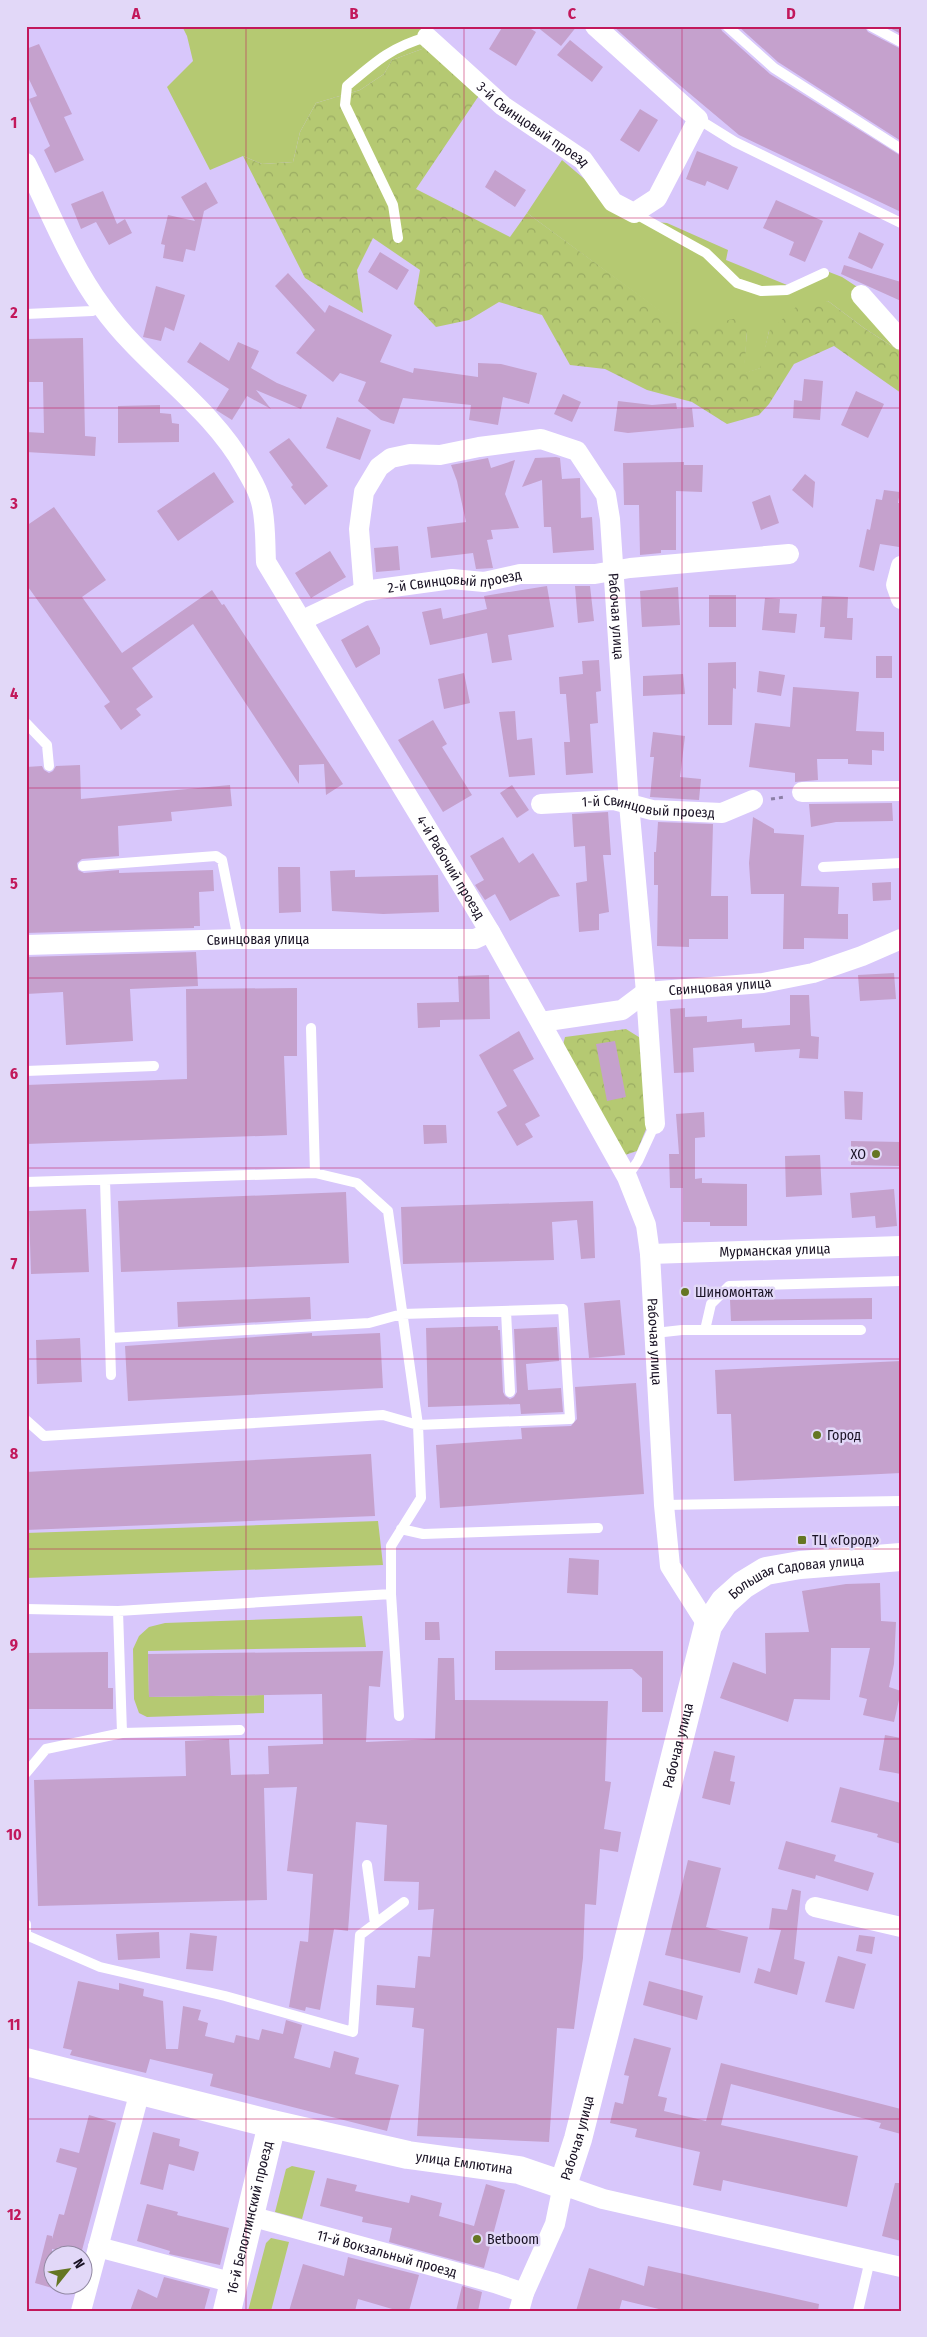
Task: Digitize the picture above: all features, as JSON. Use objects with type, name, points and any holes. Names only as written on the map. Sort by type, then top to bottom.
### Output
[{"type":"main road","name":"Большая Садовая улица","points":[[708,1626],[724,1602],[743,1585],[766,1570],[800,1565],[901,1557]]},
{"type":"main road","name":"Рабочая улица","points":[[563,2185],[580,2130],[708,1626]]},
{"type":"main road","name":"улица Емлютина","points":[[26,2062],[272,2124],[408,2155],[519,2170],[563,2185]]},
{"type":"main road","name":"16-й Белоглинский проезд","points":[[227,2311],[272,2124]]},
{"type":"street","points":[[595,26],[698,119],[657,198],[634,214]]},
{"type":"street","name":"3-й Свинцовый проезд","points":[[427,37],[504,106],[583,160],[613,202],[634,214]]},
{"type":"street","points":[[26,163],[33,191],[83,278],[102,307]]},
{"type":"street","points":[[861,295],[901,340]]},
{"type":"street","name":"4-й Рабочий проезд","points":[[102,307],[133,345],[216,425],[232,444],[262,503],[266,562],[490,932],[628,1177]]},
{"type":"street","name":"Рабочая улица","points":[[364,591],[359,529],[364,492],[379,467],[391,458],[410,454],[440,456],[479,446],[541,439],[577,451],[606,495],[610,519],[629,804],[646,992],[655,1124]]},
{"type":"street","name":"2-й Свинцовый проезд","points":[[303,622],[311,616],[364,591],[452,579],[484,582],[520,574],[613,572],[790,554]]},
{"type":"street","points":[[901,566],[896,585],[901,599]]},
{"type":"street","points":[[802,792],[901,791]]},
{"type":"street","name":"1-й Свинцовый проезд","points":[[541,804],[614,800],[652,810],[722,813],[753,800]]},
{"type":"street","name":"Свинцовая улица","points":[[26,945],[238,939],[474,939],[490,932]]},
{"type":"street","name":"Свинцовая улица","points":[[646,992],[764,984],[813,973],[862,956],[901,939]]},
{"type":"street","points":[[541,1022],[622,1010],[646,992]]},
{"type":"street","name":"Рабочая улица","points":[[628,1177],[646,1225],[650,1254],[664,1505],[670,1566],[708,1626]]},
{"type":"street","name":"Мурманская улица","points":[[650,1254],[901,1246]]},
{"type":"street","points":[[815,1907],[901,1927]]},
{"type":"street","points":[[81,2311],[140,2090]]},
{"type":"street","name":"Рабочая улица","points":[[521,2302],[555,2224],[563,2185]]},
{"type":"street","name":"улица Емлютина","points":[[563,2185],[603,2199],[901,2267]]},
{"type":"street","name":"11-й Вокзальный проезд","points":[[250,2216],[495,2283],[521,2302]]},
{"type":"street","points":[[98,2247],[234,2283]]},
{"type":"lane","points":[[727,26],[774,68],[901,148]]},
{"type":"lane","points":[[871,26],[901,42]]},
{"type":"lane","points":[[398,238],[394,206],[345,105],[347,86],[388,52],[407,43],[427,37]]},
{"type":"lane","points":[[698,119],[735,142],[901,223]]},
{"type":"lane","points":[[634,214],[706,253],[737,283],[761,291],[786,290],[824,273]]},
{"type":"lane","points":[[26,314],[92,311],[102,307]]},
{"type":"lane","points":[[26,723],[47,745],[49,766]]},
{"type":"lane","points":[[83,866],[216,856],[222,860],[238,939]]},
{"type":"lane","points":[[823,867],[901,863]]},
{"type":"lane","points":[[311,1028],[315,1173]]},
{"type":"lane","points":[[26,1072],[154,1066]]},
{"type":"lane","points":[[628,1177],[638,1161],[655,1124]]},
{"type":"lane","points":[[26,1182],[315,1173],[357,1183],[388,1211],[418,1426],[421,1498],[391,1546],[390,1594],[399,1716]]},
{"type":"lane","points":[[105,1180],[111,1375]]},
{"type":"lane","points":[[705,1330],[711,1304],[729,1286],[901,1281]]},
{"type":"lane","points":[[26,1420],[44,1436],[383,1415],[418,1426],[570,1419],[564,1308],[402,1314],[369,1323],[110,1338]]},
{"type":"lane","points":[[506,1310],[510,1392]]},
{"type":"lane","points":[[654,1333],[705,1330],[861,1330]]},
{"type":"lane","points":[[664,1505],[901,1502]]},
{"type":"lane","points":[[401,1528],[423,1534],[598,1528]]},
{"type":"lane","points":[[26,1609],[118,1611],[390,1594]]},
{"type":"lane","points":[[118,1611],[122,1733]]},
{"type":"lane","points":[[26,1773],[46,1749],[122,1733],[240,1730]]},
{"type":"lane","points":[[367,1865],[375,1924]]},
{"type":"lane","points":[[26,1924],[26,1935],[100,1967],[225,1996],[353,2032],[360,1935],[404,1902]]},
{"type":"lane","points":[[858,2311],[870,2260]]},
{"type":"path","points":[[753,800],[780,798],[802,792]]},
{"type":"green space","points":[[182,26],[420,26],[425,30],[422,49],[392,60],[384,74],[360,90],[316,103],[300,132],[293,162],[262,164],[243,156],[210,170],[167,87],[193,61],[187,36]]},
{"type":"green space","points":[[425,30],[480,94],[416,189],[510,237],[527,213],[687,330],[741,317],[747,332],[744,373],[760,368],[769,331],[796,307],[828,301],[864,328],[901,352],[901,393],[834,346],[794,364],[769,404],[759,415],[727,424],[692,402],[647,390],[605,369],[570,365],[542,315],[499,302],[469,320],[436,327],[414,304],[420,270],[373,238],[357,270],[363,313],[305,278],[243,156],[262,164],[293,162],[300,132],[316,103],[360,90],[384,74],[392,60],[422,49]]},
{"type":"green space","points":[[562,160],[633,220],[667,223],[728,250],[726,260],[787,285],[824,270],[842,277],[865,292],[901,334],[901,352],[864,328],[828,301],[769,331],[761,368],[743,374],[747,332],[687,331],[527,213]]},
{"type":"green space","points":[[626,1029],[642,1039],[649,1122],[637,1151],[622,1156],[563,1045],[565,1037]]},
{"type":"green space","points":[[378,1521],[383,1565],[26,1578],[26,1533]]},
{"type":"green space","points":[[362,1616],[366,1647],[148,1651],[149,1697],[264,1695],[264,1713],[147,1717],[139,1713],[134,1699],[133,1649],[139,1636],[149,1627],[165,1623]]},
{"type":"green space","points":[[292,2166],[315,2171],[302,2219],[275,2212],[286,2169]]},
{"type":"green space","points":[[271,2238],[289,2242],[271,2311],[248,2311],[266,2243]]},
{"type":"building","points":[[503,26],[526,26],[536,32],[516,66],[489,49]]},
{"type":"building","points":[[536,26],[577,26],[561,46]]},
{"type":"building","points":[[613,26],[720,26],[722,31],[770,74],[901,156],[901,212],[739,135]]},
{"type":"building","points":[[738,26],[864,26],[868,32],[901,49],[901,141],[778,62]]},
{"type":"building","points":[[886,26],[901,26],[901,34]]},
{"type":"building","points":[[570,40],[603,67],[592,82],[557,55]]},
{"type":"building","points":[[39,44],[72,114],[64,117],[84,160],[55,173],[44,150],[50,146],[29,99],[37,96],[26,73],[26,49]]},
{"type":"building","points":[[640,109],[658,120],[639,152],[620,140]]},
{"type":"building","points":[[697,151],[738,167],[728,190],[707,181],[705,186],[686,179]]},
{"type":"building","points":[[495,170],[526,190],[515,207],[485,187]]},
{"type":"building","points":[[206,182],[218,203],[204,211],[195,251],[186,249],[183,262],[163,258],[165,245],[161,244],[168,215],[195,221],[181,197]]},
{"type":"building","points":[[103,191],[117,224],[125,219],[132,233],[109,245],[96,222],[81,229],[71,204]]},
{"type":"building","points":[[776,200],[823,221],[805,262],[789,255],[794,242],[763,228]]},
{"type":"building","points":[[859,232],[884,244],[872,269],[848,258]]},
{"type":"building","points":[[380,252],[409,270],[397,290],[368,272]]},
{"type":"building","points":[[844,265],[901,282],[901,301],[841,274]]},
{"type":"building","points":[[288,273],[325,313],[329,305],[392,335],[380,362],[413,373],[414,368],[478,377],[478,363],[501,364],[537,373],[529,404],[503,397],[498,425],[469,420],[471,405],[403,398],[394,424],[381,420],[358,401],[366,382],[340,373],[333,382],[296,353],[315,330],[275,286]]},
{"type":"building","points":[[156,286],[185,295],[174,331],[165,327],[161,341],[143,337]]},
{"type":"building","points":[[83,338],[85,436],[96,437],[95,456],[26,452],[26,432],[44,433],[43,382],[26,382],[26,339]]},
{"type":"building","points":[[200,342],[229,361],[238,342],[259,351],[251,368],[277,383],[307,395],[301,409],[256,390],[271,409],[247,396],[232,420],[216,410],[229,389],[187,362]]},
{"type":"building","points":[[804,379],[823,381],[820,420],[793,418],[794,400],[802,401]]},
{"type":"building","points":[[856,391],[884,404],[868,438],[841,425]]},
{"type":"building","points":[[563,394],[581,402],[572,422],[554,414]]},
{"type":"building","points":[[618,401],[652,405],[676,403],[677,409],[692,408],[694,427],[628,433],[614,431]]},
{"type":"building","points":[[160,405],[160,413],[171,414],[172,423],[179,424],[179,442],[118,443],[118,406]]},
{"type":"building","points":[[337,417],[371,430],[360,460],[326,448]]},
{"type":"building","points":[[289,438],[328,486],[305,505],[269,452]]},
{"type":"building","points":[[488,458],[491,468],[515,460],[505,494],[519,528],[491,530],[493,539],[487,540],[493,568],[476,569],[473,553],[431,558],[427,527],[466,522],[457,481],[451,465]]},
{"type":"building","points":[[535,458],[560,458],[562,479],[580,478],[581,518],[592,517],[594,550],[553,553],[551,527],[544,527],[542,480],[522,487]]},
{"type":"building","points":[[684,462],[684,465],[703,465],[702,492],[676,491],[676,550],[661,550],[661,553],[640,555],[639,505],[624,505],[623,463]]},
{"type":"building","points":[[214,472],[234,502],[178,541],[157,511]]},
{"type":"building","points":[[805,474],[815,482],[813,508],[792,490]]},
{"type":"building","points":[[884,490],[900,492],[898,503],[901,503],[901,534],[899,547],[880,544],[874,571],[859,567],[867,529],[870,530],[876,499],[882,500]]},
{"type":"building","points":[[770,495],[779,523],[761,530],[752,502]]},
{"type":"building","points":[[54,507],[106,580],[82,597],[122,653],[212,590],[222,605],[224,604],[343,784],[326,795],[324,764],[299,765],[299,784],[193,624],[132,668],[153,697],[136,709],[141,715],[121,730],[104,706],[110,702],[26,584],[26,526]]},
{"type":"building","points":[[398,546],[400,570],[376,572],[374,548]]},
{"type":"building","points":[[330,551],[346,577],[311,598],[295,573]]},
{"type":"building","points":[[547,586],[554,627],[508,635],[512,660],[492,663],[487,633],[430,645],[422,612],[441,608],[443,619],[487,609],[484,596]]},
{"type":"building","points":[[575,586],[590,586],[594,621],[578,623]]},
{"type":"building","points":[[678,587],[680,625],[642,627],[640,591]]},
{"type":"building","points":[[709,595],[736,595],[736,627],[709,627]]},
{"type":"building","points":[[822,596],[848,597],[847,618],[853,618],[852,640],[824,638],[825,627],[820,627]]},
{"type":"building","points":[[765,598],[780,599],[779,613],[797,614],[795,633],[762,630]]},
{"type":"building","points":[[368,625],[380,648],[380,654],[356,668],[341,640]]},
{"type":"building","points":[[876,656],[892,656],[892,678],[876,678]]},
{"type":"building","points":[[599,660],[601,691],[596,692],[598,723],[590,724],[593,773],[566,775],[564,742],[570,742],[566,694],[560,694],[559,677],[583,674],[582,661]]},
{"type":"building","points":[[736,662],[736,689],[733,688],[732,725],[708,725],[708,663]]},
{"type":"building","points":[[759,671],[785,675],[781,696],[757,692]]},
{"type":"building","points":[[464,673],[470,703],[444,709],[438,679]]},
{"type":"building","points":[[683,674],[685,694],[643,696],[643,676]]},
{"type":"building","points":[[793,687],[859,692],[856,731],[884,732],[884,751],[872,750],[872,765],[848,764],[848,759],[817,759],[818,780],[795,782],[795,773],[749,767],[755,723],[790,727]]},
{"type":"building","points":[[515,711],[517,740],[532,738],[535,775],[509,777],[499,712]]},
{"type":"building","points":[[433,720],[447,744],[442,747],[472,795],[443,812],[398,740]]},
{"type":"building","points":[[653,732],[685,736],[680,777],[701,779],[699,800],[650,797],[654,757],[650,757]]},
{"type":"building","points":[[80,765],[81,799],[230,785],[232,806],[171,812],[172,821],[118,826],[119,856],[82,859],[77,863],[78,870],[84,873],[119,870],[119,873],[213,870],[214,891],[199,892],[200,926],[194,926],[194,928],[26,933],[26,767],[42,766],[49,773],[56,766]]},
{"type":"building","points":[[512,785],[529,810],[517,818],[500,793]]},
{"type":"building","points":[[892,803],[893,821],[836,822],[811,827],[809,804]]},
{"type":"building","points":[[608,812],[611,855],[603,855],[609,912],[599,914],[599,930],[579,932],[576,883],[587,881],[585,846],[574,847],[572,814]]},
{"type":"building","points":[[753,817],[774,829],[774,833],[804,835],[801,886],[839,887],[838,914],[848,914],[848,939],[804,938],[804,949],[783,949],[784,894],[751,894],[749,863]]},
{"type":"building","points":[[658,822],[713,824],[711,896],[728,896],[728,939],[689,939],[689,947],[657,946],[658,885],[654,885],[654,852],[656,852]]},
{"type":"building","points":[[503,837],[519,863],[533,853],[560,896],[551,898],[510,921],[495,894],[485,900],[475,885],[484,880],[470,856]]},
{"type":"building","points":[[278,867],[300,867],[301,912],[279,913]]},
{"type":"building","points":[[355,870],[355,877],[438,875],[439,912],[383,914],[332,911],[330,871]]},
{"type":"building","points":[[891,882],[891,900],[873,901],[872,883]]},
{"type":"building","points":[[196,952],[198,986],[130,989],[133,1041],[66,1045],[63,992],[26,994],[26,957]]},
{"type":"building","points":[[894,973],[896,999],[860,1001],[858,975]]},
{"type":"building","points":[[489,975],[490,1019],[440,1020],[440,1027],[418,1028],[417,1003],[459,1002],[458,976]]},
{"type":"building","points":[[297,988],[297,1056],[284,1056],[287,1135],[26,1144],[26,1085],[187,1079],[186,989]]},
{"type":"building","points":[[790,995],[809,995],[811,1036],[819,1037],[818,1059],[799,1058],[800,1049],[755,1052],[754,1043],[693,1048],[694,1072],[674,1073],[670,1009],[685,1008],[685,1017],[707,1016],[707,1022],[742,1019],[742,1028],[790,1025]]},
{"type":"building","points":[[519,1031],[534,1059],[513,1070],[540,1116],[525,1124],[533,1137],[517,1146],[497,1112],[507,1106],[479,1055]]},
{"type":"building","points":[[615,1041],[626,1097],[607,1101],[596,1044]]},
{"type":"building","points":[[844,1091],[863,1092],[862,1120],[845,1119]]},
{"type":"building","points":[[704,1112],[705,1137],[695,1138],[695,1179],[702,1178],[702,1183],[747,1184],[747,1226],[710,1226],[710,1222],[683,1222],[683,1188],[670,1188],[669,1154],[679,1154],[676,1114]]},
{"type":"building","points":[[423,1125],[446,1125],[447,1143],[424,1144]]},
{"type":"building","name":"ХО","points":[[851,1141],[901,1142],[901,1166],[851,1165]]},
{"type":"building","points":[[820,1155],[822,1195],[786,1197],[785,1156]]},
{"type":"building","points":[[894,1189],[897,1226],[876,1228],[875,1216],[852,1218],[850,1193]]},
{"type":"building","points":[[346,1192],[349,1263],[121,1272],[118,1201]]},
{"type":"building","points":[[593,1201],[595,1258],[581,1259],[577,1220],[552,1222],[554,1260],[403,1264],[401,1207]]},
{"type":"building","points":[[86,1209],[89,1272],[31,1274],[29,1211]]},
{"type":"building","points":[[310,1297],[311,1319],[178,1327],[177,1302]]},
{"type":"building","points":[[872,1298],[872,1319],[731,1321],[730,1300]]},
{"type":"building","points":[[620,1300],[625,1355],[589,1358],[584,1303]]},
{"type":"building","points":[[498,1326],[498,1330],[500,1330],[503,1392],[510,1399],[517,1392],[514,1329],[557,1327],[559,1361],[526,1364],[528,1390],[561,1388],[563,1412],[521,1414],[520,1404],[428,1407],[426,1328]]},
{"type":"building","points":[[312,1333],[312,1336],[380,1333],[383,1388],[128,1401],[125,1346]]},
{"type":"building","points":[[80,1338],[82,1382],[37,1384],[36,1340]]},
{"type":"building","name":"Город","points":[[901,1361],[901,1473],[734,1481],[731,1414],[717,1414],[715,1370]]},
{"type":"building","points":[[636,1383],[644,1494],[440,1508],[436,1445],[522,1439],[521,1428],[571,1426],[577,1419],[575,1387]]},
{"type":"building","points":[[371,1454],[375,1516],[26,1530],[26,1472]]},
{"type":"building","points":[[569,1558],[599,1560],[598,1595],[567,1593]]},
{"type":"building","points":[[880,1583],[881,1621],[896,1622],[894,1664],[889,1687],[901,1691],[894,1722],[863,1715],[867,1699],[859,1697],[870,1648],[831,1648],[830,1700],[794,1699],[788,1722],[720,1698],[733,1662],[766,1674],[765,1633],[809,1632],[802,1591],[846,1584]]},
{"type":"building","points":[[425,1622],[439,1622],[440,1640],[425,1640]]},
{"type":"building","points":[[383,1651],[380,1687],[369,1686],[366,1742],[435,1739],[438,1658],[454,1658],[455,1700],[608,1701],[605,1781],[611,1782],[604,1829],[621,1832],[618,1852],[600,1849],[596,1905],[585,1904],[583,1958],[574,2029],[557,2028],[549,2142],[417,2136],[424,2029],[412,2027],[414,2008],[376,2005],[377,1985],[415,1988],[418,1956],[430,1957],[434,1909],[418,1910],[419,1882],[384,1881],[387,1825],[356,1822],[348,1931],[334,1929],[320,2010],[306,2007],[305,2011],[289,2007],[300,1941],[308,1942],[313,1874],[287,1871],[297,1787],[264,1788],[267,1900],[38,1906],[34,1780],[186,1776],[185,1741],[229,1739],[231,1775],[269,1774],[268,1746],[323,1744],[322,1694],[149,1697],[148,1654]]},
{"type":"building","points":[[495,1651],[663,1651],[663,1712],[642,1712],[642,1678],[632,1669],[495,1670]]},
{"type":"building","points":[[108,1652],[108,1688],[113,1688],[113,1709],[26,1709],[26,1653]]},
{"type":"building","points":[[885,1735],[901,1738],[901,1774],[879,1770]]},
{"type":"building","points":[[714,1751],[735,1756],[730,1781],[735,1782],[730,1805],[702,1798]]},
{"type":"building","points":[[840,1787],[901,1803],[901,1844],[877,1837],[878,1834],[831,1822]]},
{"type":"building","points":[[786,1841],[836,1855],[834,1861],[874,1873],[868,1891],[816,1875],[815,1879],[778,1869]]},
{"type":"building","points":[[688,1860],[721,1868],[706,1927],[748,1937],[740,1973],[665,1955]]},
{"type":"building","points":[[792,1889],[801,1891],[794,1959],[805,1962],[797,1995],[754,1983],[758,1968],[770,1972],[781,1930],[769,1929],[772,1908],[787,1910]]},
{"type":"building","points":[[159,1932],[160,1958],[118,1960],[116,1934]]},
{"type":"building","points":[[190,1933],[217,1936],[213,1971],[186,1969]]},
{"type":"building","points":[[859,1935],[875,1937],[872,1954],[856,1951]]},
{"type":"building","points":[[838,1956],[866,1964],[854,2009],[825,2002]]},
{"type":"building","points":[[78,1981],[119,1990],[119,1983],[144,1989],[143,1996],[163,2001],[166,2049],[178,2049],[183,2006],[201,2010],[198,2020],[208,2023],[205,2036],[234,2043],[236,2035],[259,2040],[262,2029],[283,2034],[286,2020],[302,2025],[294,2058],[330,2068],[334,2051],[359,2058],[355,2074],[399,2085],[387,2131],[210,2086],[213,2074],[150,2059],[146,2073],[70,2055],[72,2050],[63,2048]]},
{"type":"building","points":[[649,1981],[703,1996],[697,2020],[643,2005]]},
{"type":"building","points":[[634,2038],[671,2048],[658,2096],[667,2098],[664,2111],[706,2121],[721,2063],[901,2109],[901,2134],[879,2128],[881,2123],[731,2084],[721,2125],[858,2156],[847,2207],[723,2180],[721,2191],[693,2185],[700,2152],[635,2137],[637,2129],[610,2123],[615,2102],[623,2104],[629,2076],[624,2075]]},
{"type":"building","points":[[89,2115],[116,2123],[84,2244],[45,2244],[47,2235],[52,2236],[52,2239],[59,2214],[64,2215],[77,2168],[56,2162],[60,2148],[79,2153]]},
{"type":"building","points":[[153,2132],[180,2139],[179,2146],[199,2152],[194,2171],[169,2164],[163,2190],[140,2184]]},
{"type":"building","points":[[327,2178],[357,2185],[355,2191],[409,2203],[411,2195],[442,2203],[439,2216],[474,2226],[486,2184],[505,2190],[484,2268],[389,2242],[392,2228],[362,2222],[363,2217],[320,2206]]},
{"type":"building","points":[[895,2183],[901,2183],[901,2241],[882,2236]]},
{"type":"building","points":[[147,2204],[178,2212],[177,2215],[229,2228],[220,2265],[169,2254],[170,2251],[137,2241]]},
{"type":"building","points":[[42,2255],[42,2285],[35,2283]]},
{"type":"building","points":[[348,2257],[419,2275],[409,2311],[399,2311],[358,2299],[355,2311],[289,2311],[303,2264],[344,2276]]},
{"type":"building","points":[[648,2266],[819,2304],[818,2311],[667,2311],[622,2300],[619,2311],[576,2311],[589,2268],[644,2286]]},
{"type":"building","points":[[164,2277],[210,2289],[204,2311],[130,2311],[138,2289],[157,2298]]},
{"type":"building","points":[[462,2286],[482,2292],[478,2311],[456,2311]]},
{"type":"place","name":"ХО","points":[[876,1154]]},
{"type":"place","name":"Шиномонтаж","points":[[685,1292]]},
{"type":"place","name":"Город","points":[[817,1435]]},
{"type":"place","name":"ТЦ «Город»","points":[[802,1540]]},
{"type":"place","name":"Betboom","points":[[477,2239]]}]
